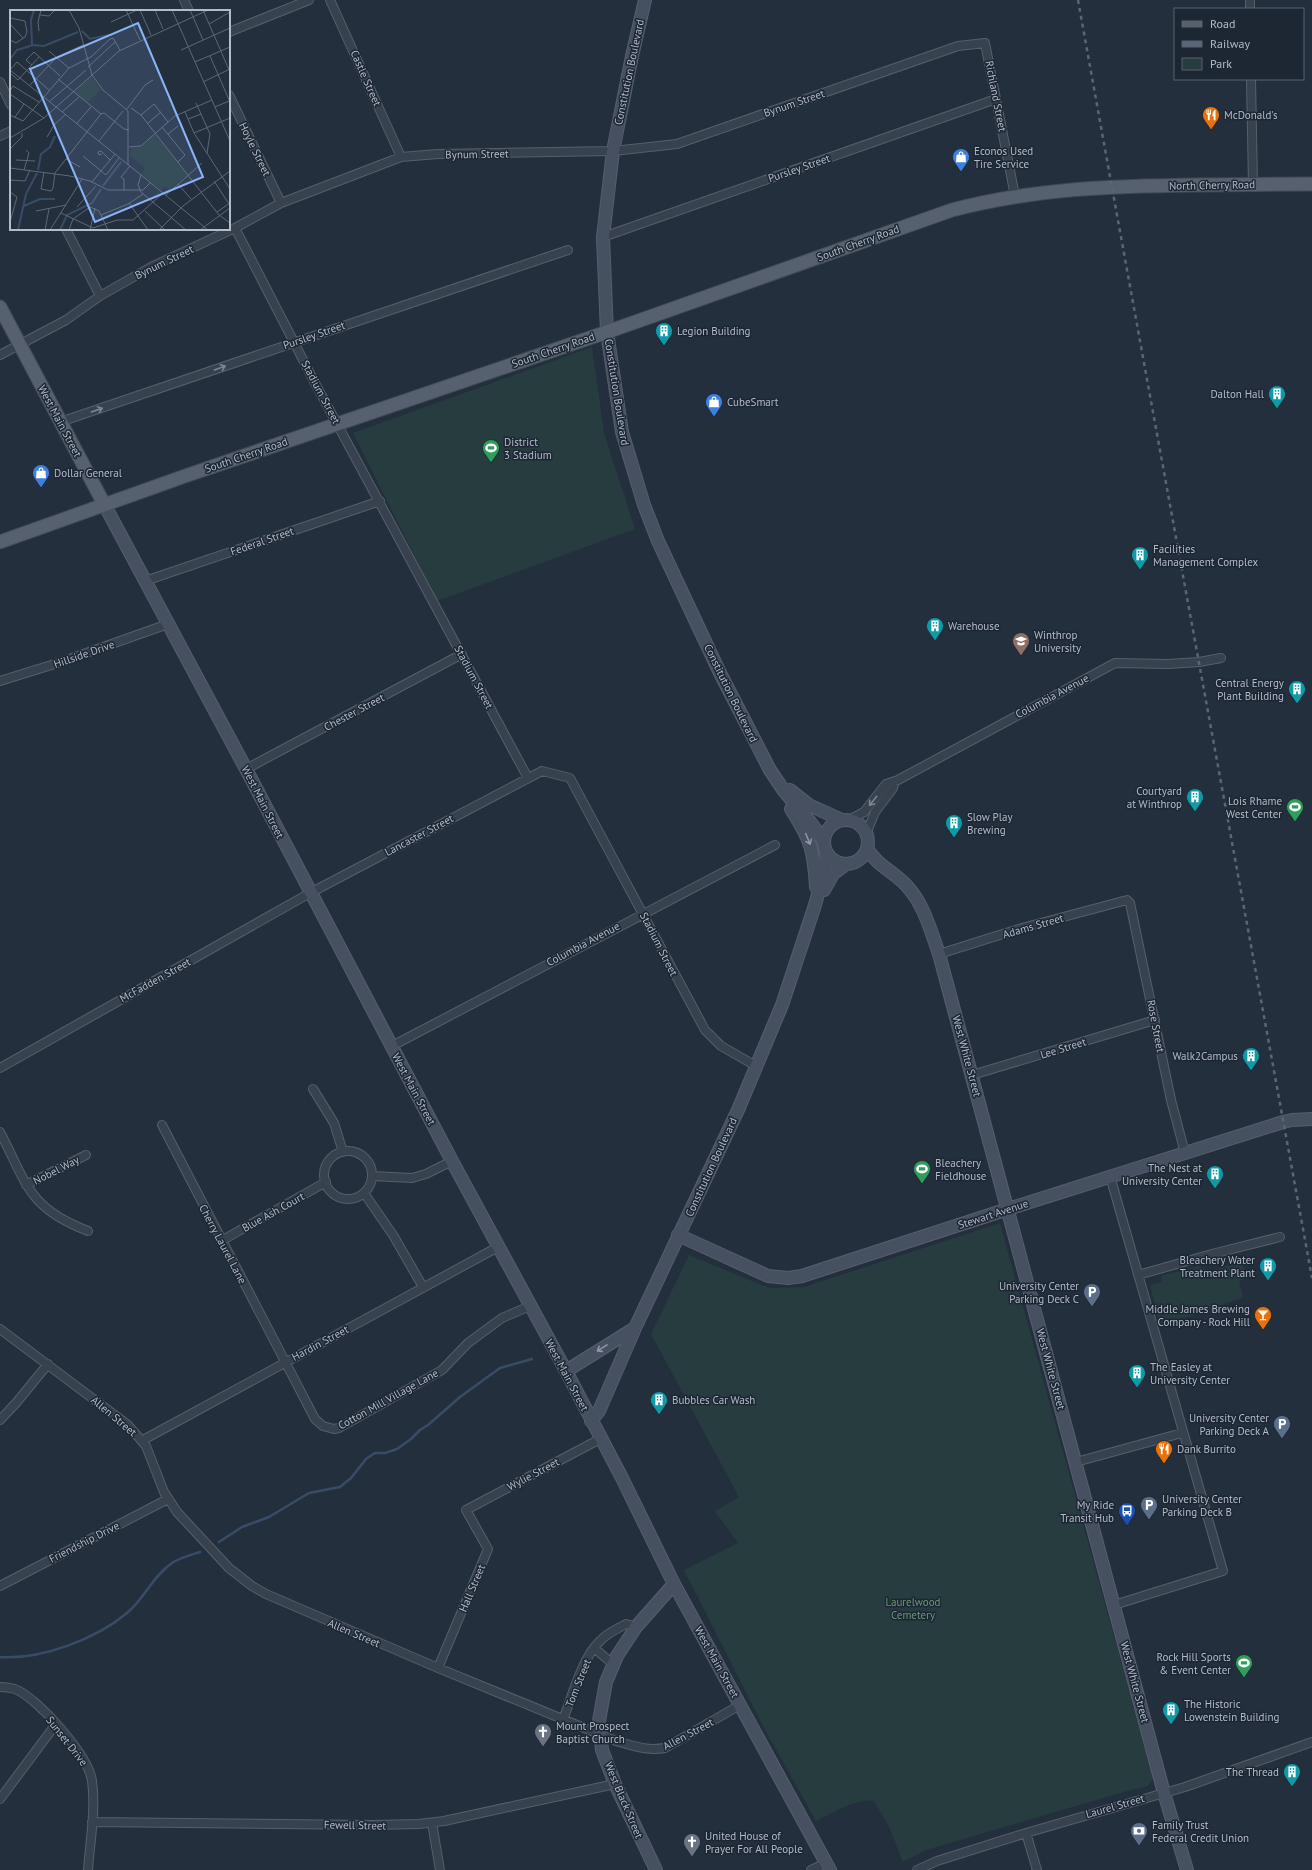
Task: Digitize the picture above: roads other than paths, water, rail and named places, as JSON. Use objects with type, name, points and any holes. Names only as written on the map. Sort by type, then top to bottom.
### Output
[{"type":"main road","name":"North Cherry Road","points":[[1112,186],[1312,184]]},
{"type":"main road","name":"South Cherry Road","points":[[0,542],[104,504],[607,332],[952,210],[991,200],[1015,196],[1076,188],[1112,186]]},
{"type":"main road","name":"West Main Street","points":[[0,308],[104,504]]},
{"type":"street","points":[[184,0],[189,10]]},
{"type":"street","points":[[230,32],[309,0]]},
{"type":"street","name":"Castle Street","points":[[330,0],[401,157]]},
{"type":"street","name":"Constitution Boulevard","points":[[591,1422],[599,1411],[635,1328],[709,1172],[782,1006],[816,902],[825,868],[826,854],[823,840],[811,823],[784,792],[760,752],[673,574],[644,505],[622,432],[607,332],[603,237],[613,151],[645,0]]},
{"type":"street","name":"Bynum Street","points":[[0,355],[20,346],[66,320],[100,296],[151,267],[235,228],[281,203],[401,157],[438,154],[613,151],[677,144],[958,46],[985,43]]},
{"type":"street","name":"Richland Street","points":[[985,43],[1015,196]]},
{"type":"street","points":[[1251,80],[1253,185]]},
{"type":"street","points":[[0,82],[10,102]]},
{"type":"street","name":"Hoyle Street","points":[[230,97],[281,203]]},
{"type":"street","name":"Pursley Street","points":[[603,237],[996,99]]},
{"type":"street","points":[[0,136],[10,131]]},
{"type":"street","name":"Stadium Street","points":[[235,228],[528,778],[542,771],[570,778],[643,913],[696,1016],[705,1030],[721,1046],[756,1066]]},
{"type":"street","points":[[67,230],[100,296]]},
{"type":"street","name":"Pursley Street","points":[[60,422],[294,341],[568,250]]},
{"type":"street","name":"Federal Street","points":[[145,581],[380,502]]},
{"type":"street","name":"West Main Street","points":[[104,504],[246,769],[452,1161],[566,1371],[591,1422],[622,1478],[674,1584],[828,1867]]},
{"type":"street","name":"Hillside Drive","points":[[0,681],[58,663],[168,624]]},
{"type":"street","name":"Chester Street","points":[[246,769],[462,654]]},
{"type":"street","name":"Columbia Avenue","points":[[846,820],[864,812],[886,784],[895,781],[1115,663],[1168,664],[1199,662],[1221,658]]},
{"type":"street","name":"Lancaster Street","points":[[310,893],[528,778]]},
{"type":"street","name":"Constitution Boulevard","points":[[777,779],[809,804],[862,827],[866,834]]},
{"type":"street","points":[[867,848],[866,834],[875,812],[893,788],[895,781]]},
{"type":"street","points":[[784,792],[791,809],[804,830],[812,848],[815,867],[816,902]]},
{"type":"street","points":[[823,840],[829,827],[846,820]]},
{"type":"street","name":"Columbia Avenue","points":[[392,1046],[775,845]]},
{"type":"street","name":"Constitution Boulevard","points":[[816,902],[833,874],[864,855],[867,848]]},
{"type":"street","name":"West White Street","points":[[867,848],[875,859],[897,876],[912,892],[925,912],[939,954],[1164,1792],[1187,1870]]},
{"type":"street","points":[[826,854],[838,864],[850,864]]},
{"type":"street","name":"West White Street","points":[[850,864],[871,864],[897,876]]},
{"type":"street","name":"McFadden Street","points":[[0,1068],[310,893]]},
{"type":"street","name":"Adams Street","points":[[939,954],[1022,928],[1127,900]]},
{"type":"street","name":"Rose Street","points":[[1127,900],[1130,904],[1171,1100],[1185,1153]]},
{"type":"street","name":"Lee Street","points":[[972,1075],[1155,1020]]},
{"type":"street","points":[[313,1089],[334,1123],[343,1152]]},
{"type":"street","name":"Stewart Avenue","points":[[678,1235],[757,1272],[768,1276],[788,1278],[816,1272],[1110,1176],[1292,1120],[1312,1119]]},
{"type":"street","name":"Cherry Laurel Lane","points":[[162,1126],[221,1241],[286,1362]]},
{"type":"street","points":[[0,1132],[26,1185],[46,1210],[68,1223],[88,1231]]},
{"type":"street","points":[[350,1151],[359,1154],[366,1159],[371,1167],[372,1176],[370,1185],[364,1193],[356,1197],[346,1198],[338,1196],[330,1190],[324,1173],[327,1164],[332,1157],[343,1152],[350,1151]]},
{"type":"street","name":"Nobel Way","points":[[26,1185],[86,1154]]},
{"type":"street","points":[[372,1176],[412,1178],[426,1174],[452,1161]]},
{"type":"street","points":[[1110,1176],[1182,1433],[1223,1571],[1114,1605]]},
{"type":"street","name":"Blue Ash Court","points":[[221,1241],[326,1182]]},
{"type":"street","points":[[364,1193],[393,1235],[423,1287]]},
{"type":"street","points":[[1138,1275],[1212,1254],[1280,1238]]},
{"type":"street","name":"Hardin Street","points":[[142,1440],[498,1246]]},
{"type":"street","name":"Cotton Mill Village Lane","points":[[286,1362],[315,1419],[323,1426],[334,1429],[339,1428],[442,1370],[468,1343],[502,1318],[530,1306]]},
{"type":"street","points":[[566,1371],[635,1328]]},
{"type":"street","name":"Allen Street","points":[[0,1329],[128,1425],[142,1440],[168,1499],[177,1512],[216,1556],[252,1586],[292,1606],[563,1720],[616,1741],[651,1750],[665,1748],[740,1704]]},
{"type":"street","points":[[0,1420],[48,1364]]},
{"type":"street","points":[[1076,1462],[1182,1433]]},
{"type":"street","name":"Wylie Street","points":[[466,1510],[600,1439]]},
{"type":"street","name":"Friendship Drive","points":[[0,1586],[168,1499]]},
{"type":"street","name":"Hall Street","points":[[438,1668],[488,1549],[466,1510]]},
{"type":"street","name":"West Black Street","points":[[656,1870],[615,1784],[602,1750],[599,1734],[599,1721],[602,1695],[613,1664],[636,1627],[674,1584]]},
{"type":"street","name":"Tom Street","points":[[563,1720],[584,1665],[594,1648],[605,1636],[626,1624],[636,1627]]},
{"type":"street","name":"Tom Street","points":[[594,1648],[613,1664]]},
{"type":"street","name":"Sunset Drive","points":[[0,1688],[15,1689],[37,1704],[56,1724],[85,1761],[90,1771],[93,1788],[88,1870]]},
{"type":"street","points":[[0,1799],[56,1724]]},
{"type":"street","name":"Laurel Street","points":[[917,1870],[937,1861],[1026,1833],[1185,1787],[1312,1742]]},
{"type":"street","name":"Fewell Street","points":[[92,1822],[373,1825],[432,1823],[615,1784]]},
{"type":"street","points":[[432,1823],[440,1870]]},
{"type":"street","points":[[1026,1833],[1037,1870]]},
{"type":"street","points":[[811,1870],[828,1867]]},
{"type":"waterway","points":[[219,1542],[242,1527],[269,1517],[309,1493],[340,1487],[351,1478],[366,1459],[375,1453],[385,1453],[397,1449],[428,1425],[460,1397],[500,1368],[532,1359]]},
{"type":"waterway","points":[[0,1657],[33,1655],[50,1651],[67,1646],[100,1631],[127,1613],[139,1601],[165,1568],[182,1558],[200,1552]]},
{"type":"railway","points":[[1078,0],[1312,1278]]},
{"type":"place","name":"McDonald's","points":[[1211,130]]},
{"type":"place","name":"Econos Used Tire Service","points":[[961,172]]},
{"type":"place","name":"Legion Building","points":[[664,346]]},
{"type":"place","name":"Dalton Hall","points":[[1277,409]]},
{"type":"place","name":"CubeSmart","points":[[714,417]]},
{"type":"place","name":"District 3 Stadium","points":[[491,463]]},
{"type":"place","name":"Dollar General","points":[[41,488]]},
{"type":"place","name":"Facilities Management Complex","points":[[1140,570]]},
{"type":"place","name":"Warehouse","points":[[935,641]]},
{"type":"place","name":"Winthrop University","points":[[1021,656]]},
{"type":"place","name":"Central Energy Plant Building","points":[[1297,704]]},
{"type":"place","name":"Courtyard at Winthrop","points":[[1195,812]]},
{"type":"place","name":"Lois Rhame West Center","points":[[1295,822]]},
{"type":"place","name":"Slow Play Brewing","points":[[954,838]]},
{"type":"place","name":"Walk2Campus","points":[[1251,1071]]},
{"type":"place","name":"Bleachery Fieldhouse","points":[[922,1184]]},
{"type":"place","name":"The Nest at University Center","points":[[1215,1189]]},
{"type":"place","name":"Bleachery Water Treatment Plant","points":[[1268,1281]]},
{"type":"place","name":"University Center Parking Deck C","points":[[1092,1307]]},
{"type":"place","name":"Middle James Brewing Company - Rock Hill","points":[[1263,1330]]},
{"type":"place","name":"The Easley at University Center","points":[[1137,1388]]},
{"type":"place","name":"Bubbles Car Wash","points":[[659,1415]]},
{"type":"place","name":"University Center Parking Deck A","points":[[1282,1439]]},
{"type":"place","name":"Dank Burrito","points":[[1164,1464]]},
{"type":"place","name":"University Center Parking Deck B","points":[[1149,1520]]},
{"type":"place","name":"My Ride Transit Hub","points":[[1127,1526]]},
{"type":"place","name":"Rock Hill Sports & Event Center","points":[[1244,1678]]},
{"type":"place","name":"The Historic Lowenstein Building","points":[[1171,1725]]},
{"type":"place","name":"Mount Prospect Baptist Church","points":[[543,1747]]},
{"type":"place","name":"The Thread","points":[[1292,1787]]},
{"type":"place","name":"Family Trust Federal Credit Union","points":[[1139,1846]]},
{"type":"place","name":"United House of Prayer For All People","points":[[692,1857]]},
{"type":"park label","name":"Laurelwood Cemetery","points":[[913,1608]]}]
